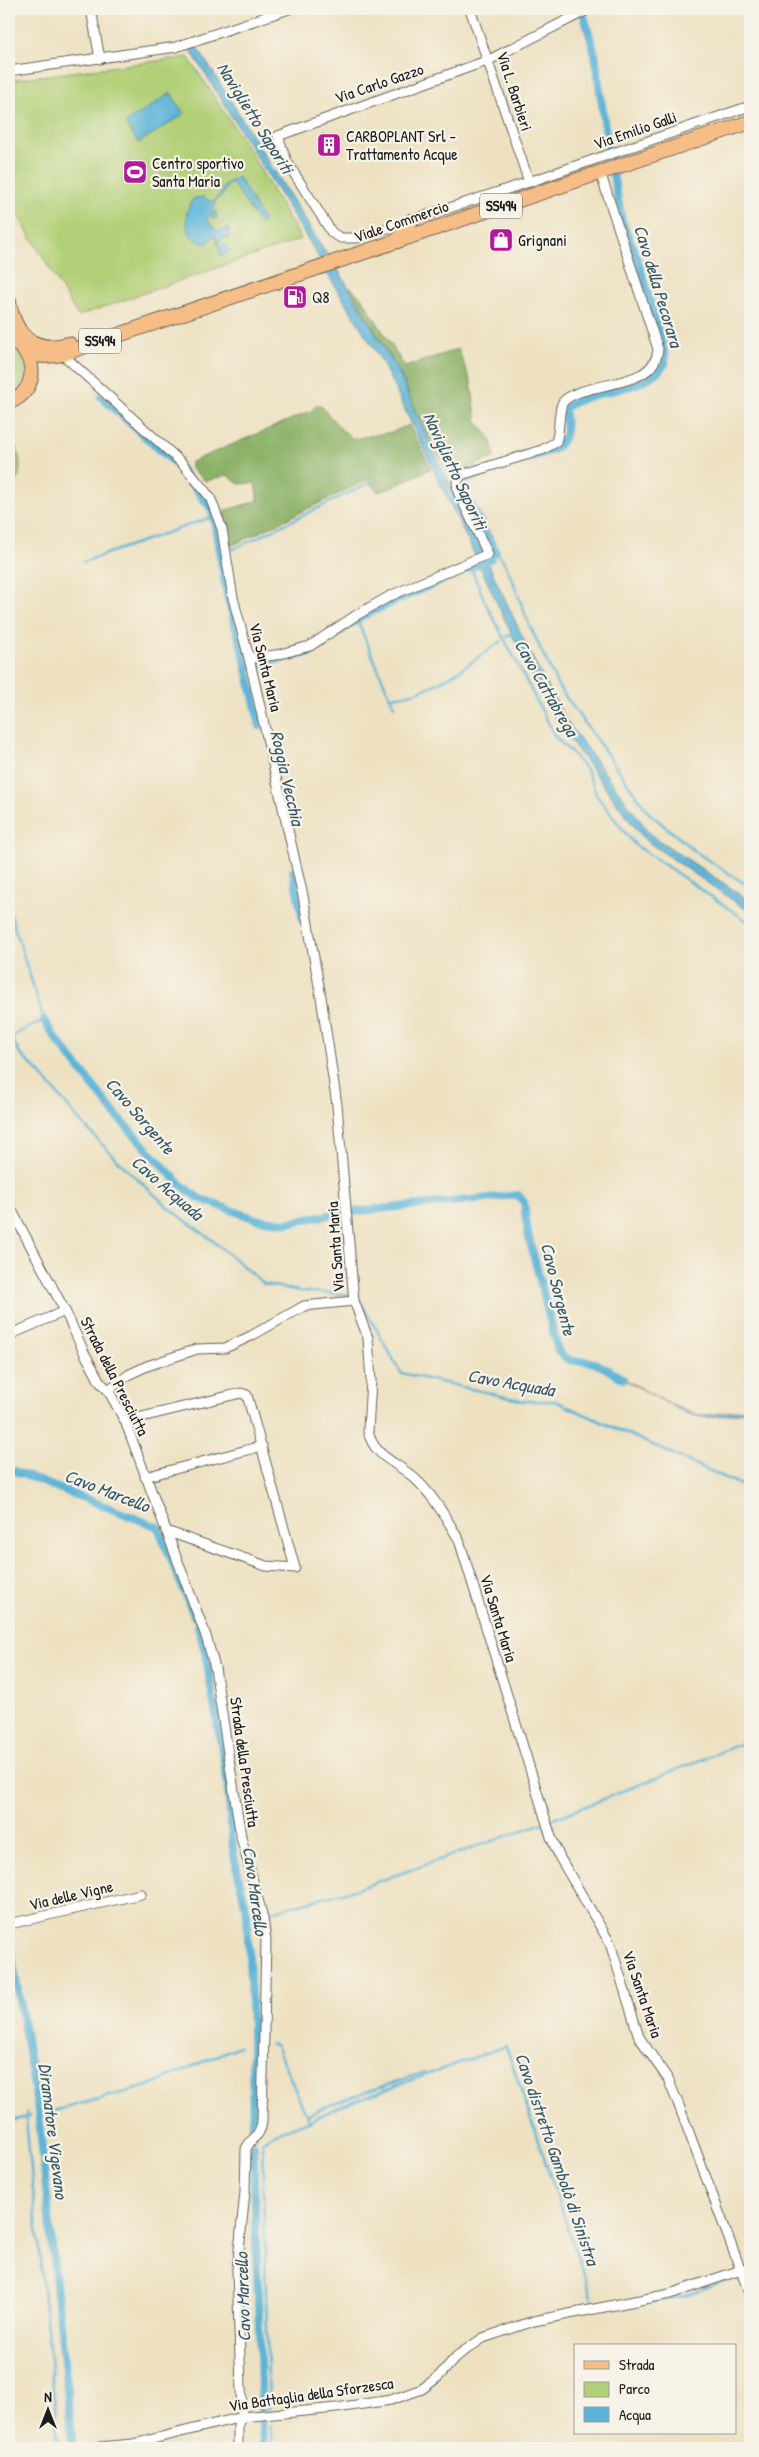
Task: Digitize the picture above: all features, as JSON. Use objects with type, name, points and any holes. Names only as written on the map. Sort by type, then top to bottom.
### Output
[{"type":"main road","name":"Viale Commercio","points":[[9,402],[21,395],[46,363],[62,354],[750,122]]},
{"type":"main road","points":[[397,241],[411,220]]},
{"type":"main road","points":[[9,302],[13,321],[20,334],[32,343],[64,345],[138,328]]},
{"type":"main road","name":"Viale Commercio","points":[[14,341],[32,355],[62,354]]},
{"type":"main road","name":"Viale Commercio","points":[[14,341],[32,364],[31,380]]},
{"type":"street","points":[[92,9],[100,59]]},
{"type":"street","points":[[9,71],[100,59],[190,42],[289,9]]},
{"type":"street","name":"Via L. Barbieri","points":[[470,9],[530,182]]},
{"type":"street","name":"Via Carlo Gazzo","points":[[341,238],[332,233],[287,162],[278,136],[489,60],[589,9]]},
{"type":"street","name":"Via Emilio Galli","points":[[341,238],[357,238],[530,182],[750,106]]},
{"type":"street","points":[[251,663],[310,646],[355,616],[390,596],[483,557],[458,492],[456,482],[461,475],[542,450],[556,442],[560,432],[560,407],[564,400],[584,392],[633,378],[648,369],[657,359],[658,349],[607,170]]},
{"type":"street","name":"Via Santa Maria","points":[[62,354],[182,463],[210,497],[218,515],[233,598],[251,663],[303,896],[321,997],[337,1105],[354,1302],[368,1338],[371,1380],[368,1431],[370,1439],[383,1457],[414,1477],[445,1516],[459,1540],[551,1837],[560,1858],[610,1943],[639,2037],[671,2087],[746,2268],[750,2295]]},
{"type":"street","name":"Strada della Presciutta","points":[[9,1205],[65,1311],[84,1352],[100,1382],[108,1390],[124,1421],[213,1661],[241,1837],[263,1918],[266,1941],[262,2122],[261,2132],[256,2138],[248,2142],[246,2149],[245,2192],[237,2270],[242,2417],[238,2426],[238,2448]]},
{"type":"street","points":[[108,1390],[130,1374],[147,1366],[197,1349],[225,1348],[251,1336],[304,1306],[354,1302]]},
{"type":"street","points":[[9,1335],[65,1311]]},
{"type":"street","points":[[124,1421],[241,1393],[247,1395],[295,1568],[266,1566],[166,1531]]},
{"type":"street","points":[[145,1477],[262,1446]]},
{"type":"street","name":"Via delle Vigne","points":[[11,1924],[141,1894]]},
{"type":"street","name":"Via Battaglia della Sforzesca","points":[[89,2448],[133,2444],[242,2417],[336,2408],[391,2400],[422,2389],[438,2377],[457,2356],[484,2338],[534,2321],[670,2294],[746,2268]]},
{"type":"green space","name":"Centro sportivo Santa Maria","points":[[188,57],[244,142],[301,239],[78,316],[9,201],[9,80]]},
{"type":"green space","points":[[350,287],[362,298],[405,367],[458,349],[471,382],[477,422],[490,438],[495,457],[450,475],[417,416],[402,377]]},
{"type":"green space","points":[[9,347],[21,358],[25,371],[22,383],[9,394]]},
{"type":"green space","points":[[316,406],[321,406],[340,428],[353,439],[392,432],[409,425],[431,469],[378,492],[367,480],[229,547],[224,520],[226,510],[258,501],[255,483],[239,484],[227,475],[206,481],[191,469],[191,462],[311,411]]},
{"type":"green space","points":[[12,438],[19,458],[20,472],[18,478],[9,488],[9,439]]},
{"type":"water","points":[[197,47],[329,258],[321,261],[190,49]]},
{"type":"water","points":[[171,93],[184,114],[138,143],[125,123]]},
{"type":"water","points":[[238,177],[264,221],[260,224],[231,183],[227,186],[222,196],[216,199],[213,212],[216,212],[217,218],[212,218],[211,214],[207,218],[208,222],[218,231],[229,228],[229,238],[221,238],[218,242],[221,246],[224,243],[229,251],[221,256],[215,235],[207,244],[199,242],[189,233],[186,219],[187,211],[194,198],[203,197],[212,202],[221,193],[225,184]]},
{"type":"water","points":[[336,266],[400,375],[417,416],[484,555],[476,558],[381,360],[325,270]]},
{"type":"water","points":[[487,561],[533,659],[567,722],[651,835],[750,901],[750,912],[645,840],[630,821],[557,722],[509,629],[479,564]]},
{"type":"water","points":[[614,1374],[672,1405],[694,1414],[709,1415],[744,1409],[750,1409],[750,1411],[707,1418],[687,1414]]},
{"type":"waterway","name":"Cavo della Pecorara","points":[[493,554],[496,552],[464,491],[466,479],[553,450],[562,442],[566,433],[564,410],[566,407],[591,396],[632,386],[644,381],[656,374],[665,364],[665,355],[640,267],[622,220],[608,149],[595,54],[582,9]]},
{"type":"waterway","name":"Roggia Vecchia","points":[[101,397],[179,467],[212,510],[228,600],[244,656],[260,726]]},
{"type":"waterway","points":[[221,553],[236,548],[373,481]]},
{"type":"waterway","points":[[83,562],[215,516]]},
{"type":"waterway","points":[[496,552],[503,560],[513,581],[528,622],[558,686],[649,813],[696,852],[750,887]]},
{"type":"waterway","name":"Cavo della Pecorara","points":[[246,667],[312,652],[362,616],[491,558]]},
{"type":"waterway","name":"Cavo Cattabrega","points":[[471,568],[486,604],[556,738],[587,771],[597,796],[634,844],[750,923]]},
{"type":"waterway","points":[[357,620],[394,706]]},
{"type":"waterway","points":[[506,637],[513,633]]},
{"type":"waterway","points":[[392,697],[422,690],[436,684],[463,668],[501,641]]},
{"type":"waterway","name":"Roggia Vecchia","points":[[293,871],[303,921]]},
{"type":"waterway","name":"Cavo Sorgente","points":[[9,910],[44,1020],[11,1037]]},
{"type":"waterway","name":"Cavo Sorgente","points":[[44,1020],[54,1036],[115,1114],[179,1183],[198,1198],[256,1219],[287,1223],[344,1212]]},
{"type":"waterway","name":"Cavo Acquada","points":[[9,1033],[20,1054],[39,1072],[79,1120],[117,1160],[170,1209],[212,1240],[264,1284],[299,1291],[350,1295]]},
{"type":"waterway","name":"Cavo Sorgente","points":[[350,1212],[518,1195],[524,1202],[528,1234],[558,1351],[571,1361],[594,1363],[623,1379]]},
{"type":"waterway","name":"Cavo Acquada","points":[[357,1295],[401,1373],[524,1401],[555,1401],[750,1489]]},
{"type":"waterway","name":"Cavo Marcello","points":[[9,1469],[158,1527],[194,1616]]},
{"type":"waterway","name":"Cavo Marcello","points":[[198,1626],[204,1648]]},
{"type":"waterway","name":"Cavo Marcello","points":[[205,1651],[227,1780],[233,1851],[247,1914],[252,2022],[253,2136]]},
{"type":"waterway","points":[[549,1821],[750,1740]]},
{"type":"waterway","points":[[265,1913],[354,1890],[543,1823]]},
{"type":"waterway","points":[[247,1914],[257,1914]]},
{"type":"waterway","name":"Diramatore Vigevano","points":[[9,1938],[38,2110],[73,2448]]},
{"type":"waterway","name":"Cavo distretto Gambolò di Sinistra","points":[[271,2044],[274,2044],[277,2048],[309,2121],[343,2105],[506,2046],[594,2305]]},
{"type":"waterway","name":"Cavo distretto Gambolò di Sinistra","points":[[42,2114],[148,2086],[239,2046]]},
{"type":"waterway","points":[[306,2116],[339,2101],[425,2072]]},
{"type":"waterway","name":"Cavo distretto Gambolò di Sinistra","points":[[9,2122],[29,2116]]},
{"type":"waterway","name":"Cavo distretto Gambolò di Sinistra","points":[[26,2120],[59,2448]]},
{"type":"waterway","points":[[269,2410],[262,2142],[271,2135],[309,2121]]},
{"type":"waterway","name":"Cavo Marcello","points":[[253,2145],[263,2448]]},
{"type":"waterway","name":"Cavo distretto Gambolò di Sinistra","points":[[640,2304],[677,2298],[740,2275]]},
{"type":"waterway","name":"Cavo distretto Gambolò di Sinistra","points":[[747,2296],[750,2305]]},
{"type":"waterway","points":[[271,2425],[272,2448]]},
{"type":"place","name":"CARBOPLANT Srl - Trattamento Acque","points":[[329,145]]},
{"type":"place","name":"Centro sportivo Santa Maria","points":[[135,172]]},
{"type":"place","name":"Grignani","points":[[501,240]]},
{"type":"place","name":"Q8","points":[[295,297]]},
{"type":"water label","name":"Naviglietto Saporiti","points":[[255,118]]},
{"type":"water label","name":"Naviglietto Saporiti","points":[[455,471]]}]
